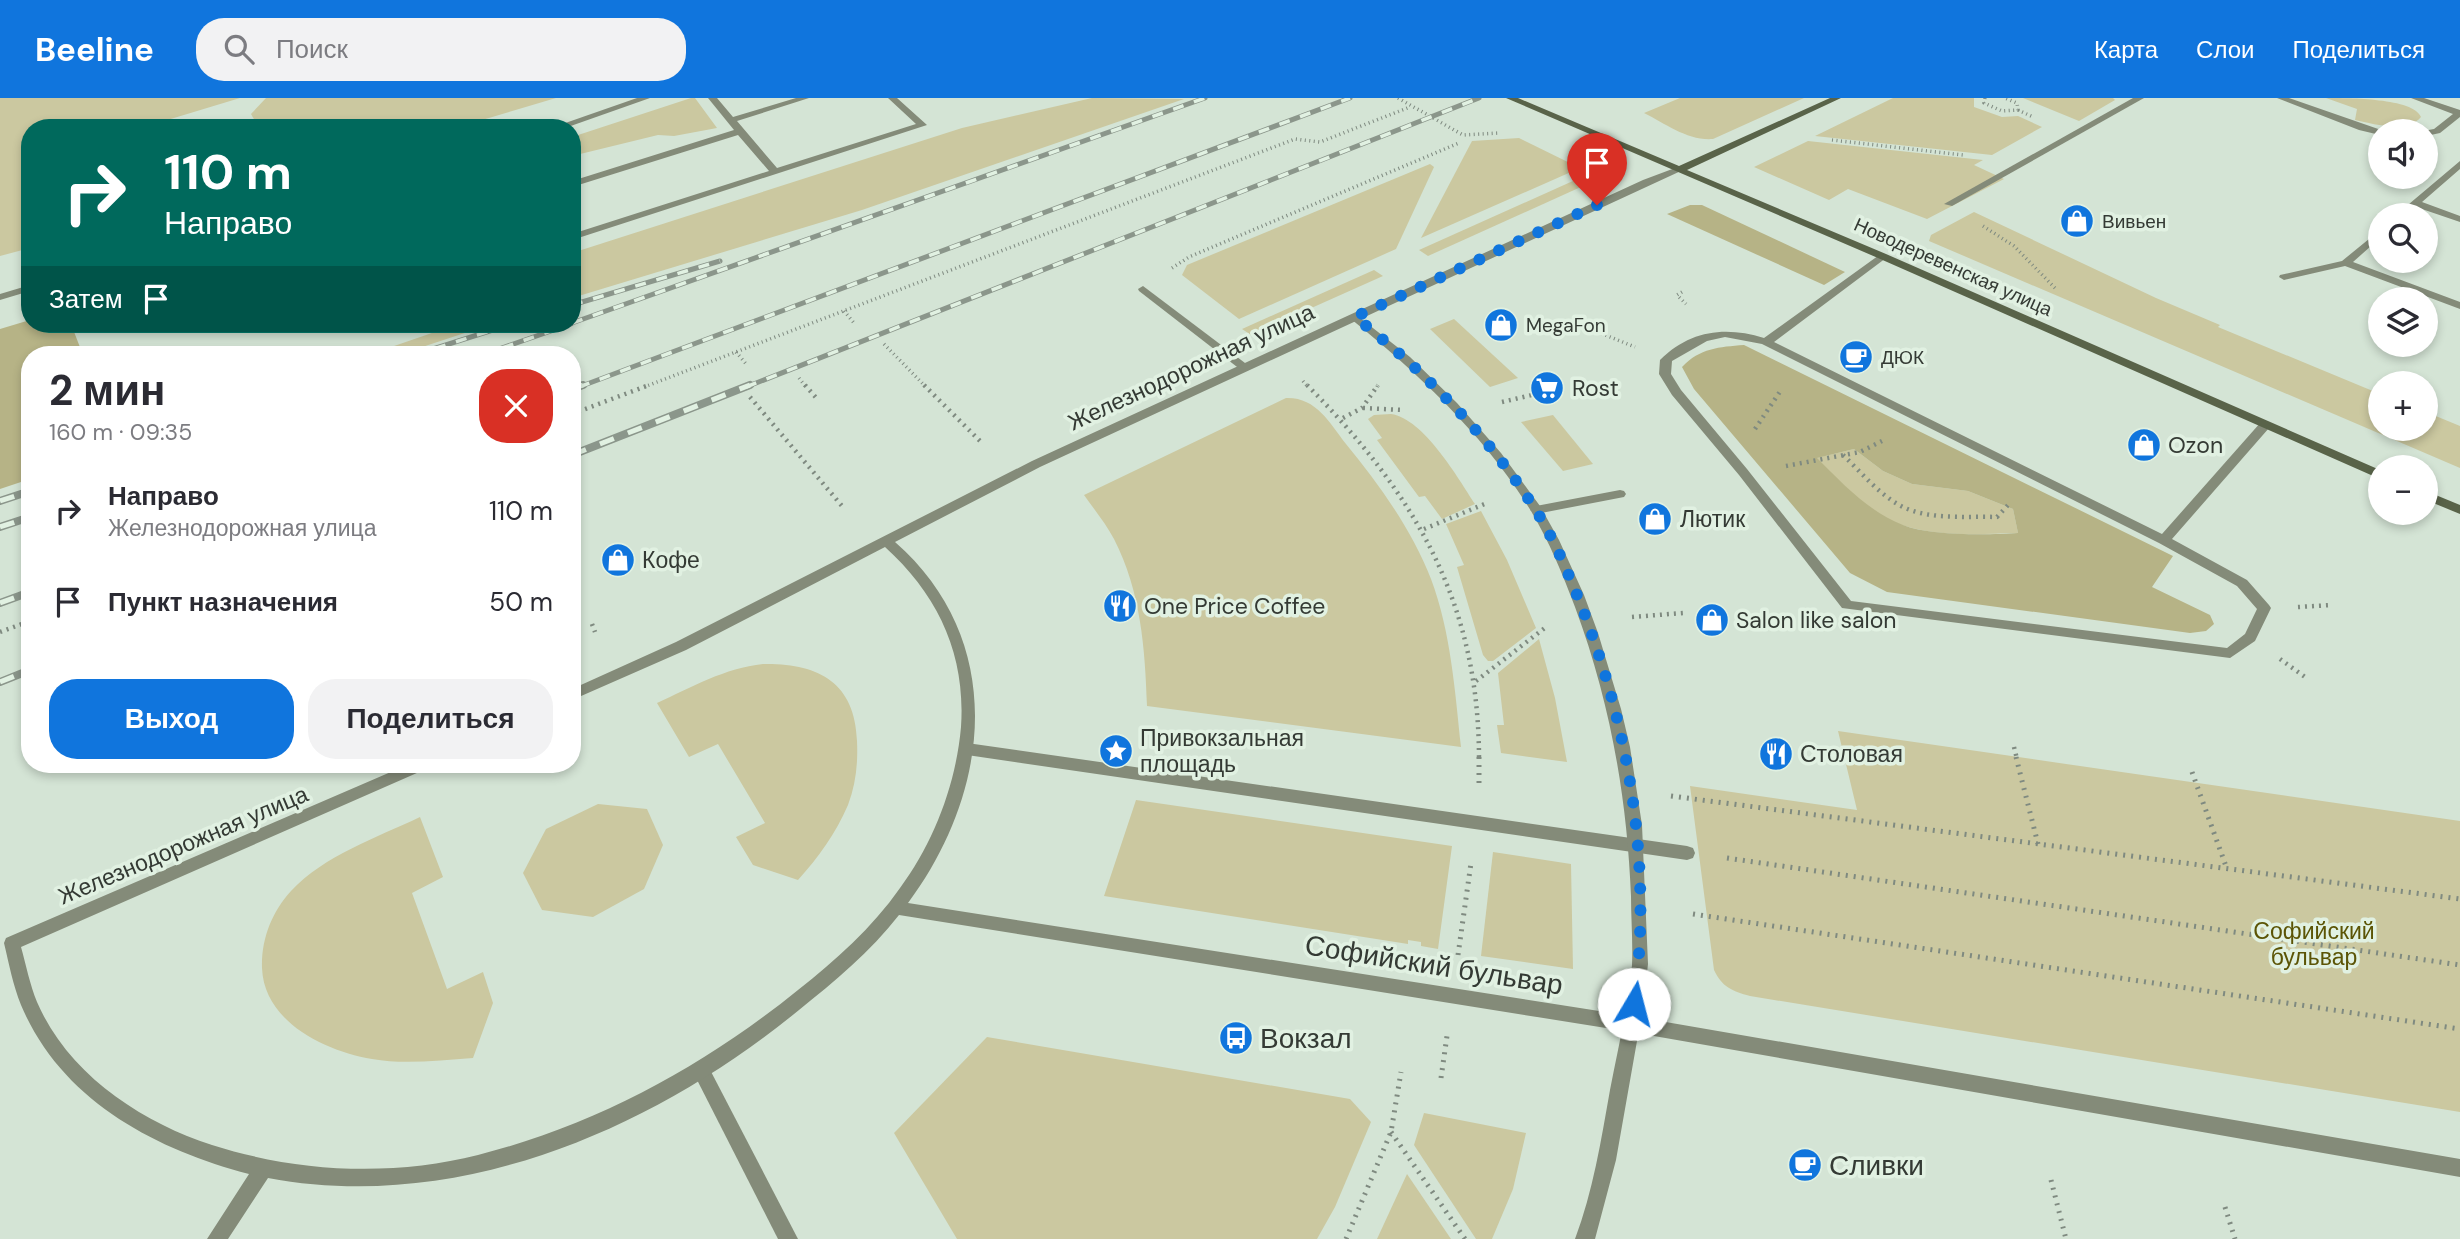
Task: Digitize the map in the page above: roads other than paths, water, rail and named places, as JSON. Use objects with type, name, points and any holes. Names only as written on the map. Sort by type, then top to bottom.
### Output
[{"type":"main road","name":"Новодеревенская улица","points":[[1510,98],[1882,256],[2368,470]]},
{"type":"main road","name":"Железнодорожная улица","points":[[1678,170],[1837,98]]},
{"type":"main road","points":[[2438,500],[2460,510]]},
{"type":"street","points":[[581,119],[646,98]]},
{"type":"street","points":[[712,98],[775,172]]},
{"type":"street","points":[[731,120],[805,98]]},
{"type":"street","points":[[581,234],[922,125],[892,98]]},
{"type":"street","points":[[1950,204],[2140,98]]},
{"type":"street","points":[[2281,98],[2368,129]]},
{"type":"street","points":[[2415,98],[2459,113]]},
{"type":"street","points":[[2432,104],[2441,98]]},
{"type":"street","points":[[2438,130],[2459,113]]},
{"type":"street","points":[[581,181],[740,131]]},
{"type":"street","points":[[2415,203],[2460,164]]},
{"type":"street","name":"Железнодорожная улица","points":[[581,691],[681,646],[1036,464],[1646,182],[1678,170]]},
{"type":"street","points":[[2438,211],[2460,219]]},
{"type":"street","points":[[2284,277],[2346,263],[2368,244]]},
{"type":"street","points":[[1766,342],[1882,256]]},
{"type":"street","points":[[2346,263],[2460,306]]},
{"type":"street","points":[[1143,289],[1245,368]]},
{"type":"street","points":[[0,297],[21,291]]},
{"type":"street","points":[[1355,317],[1394,347],[1445,395],[1536,510],[1564,564],[1588,622],[1615,706],[1632,791],[1637,846],[1640,964],[1616,1108],[1592,1220],[1585,1239]]},
{"type":"street","points":[[1737,332],[1766,342],[2164,540],[2242,583],[2264,608],[2250,637],[2230,653],[1847,605],[1743,472],[1676,392],[1665,374],[1666,360],[1712,334],[1737,332]]},
{"type":"street","points":[[2164,540],[2265,425]]},
{"type":"street","points":[[1726,473],[1743,472]]},
{"type":"street","points":[[1536,510],[1620,494]]},
{"type":"street","points":[[6,945],[33,1012],[74,1073],[124,1115],[188,1148],[262,1169],[339,1178],[398,1177],[472,1166],[552,1143],[630,1111],[701,1070],[776,1020],[841,965],[896,908],[931,853],[954,800],[967,749],[970,703],[965,661],[948,614],[921,574],[886,541]]},
{"type":"street","points":[[967,749],[1687,853]]},
{"type":"street","name":"Железнодорожная улица","points":[[6,945],[403,773]]},
{"type":"street","name":"Софийский бульвар","points":[[896,908],[1631,1024],[2460,1168]]},
{"type":"street","points":[[701,1070],[788,1239]]},
{"type":"street","points":[[217,1239],[262,1169]]},
{"type":"railway","points":[[581,320],[1205,98]]},
{"type":"railway","points":[[581,386],[1350,98]]},
{"type":"railway","points":[[746,387],[1479,98]]},
{"type":"railway","points":[[581,302],[720,261]]},
{"type":"railway","points":[[442,346],[484,333]]},
{"type":"railway","points":[[508,346],[545,333]]},
{"type":"railway","points":[[581,451],[750,385]]},
{"type":"railway","points":[[0,501],[21,494]]},
{"type":"railway","points":[[0,527],[21,520]]},
{"type":"railway","points":[[0,603],[21,595]]},
{"type":"railway","points":[[0,682],[21,674]]},
{"type":"place","name":"Вивьен","points":[[2077,221]]},
{"type":"place","name":"MegaFon","points":[[1501,325]]},
{"type":"place","name":"ДЮК","points":[[1856,357]]},
{"type":"place","name":"Rost","points":[[1547,388]]},
{"type":"place","name":"Ozon","points":[[2144,445]]},
{"type":"place","name":"Лютик","points":[[1655,519]]},
{"type":"place","name":"Кофе","points":[[618,560]]},
{"type":"place","name":"One Price Coffee","points":[[1120,606]]},
{"type":"place","name":"Salon like salon","points":[[1712,620]]},
{"type":"place","name":"Привокзальная площадь","points":[[1116,751]]},
{"type":"place","name":"Столовая","points":[[1776,754]]},
{"type":"place","name":"Вокзал","points":[[1236,1038]]},
{"type":"place","name":"Сливки","points":[[1805,1165]]}]
